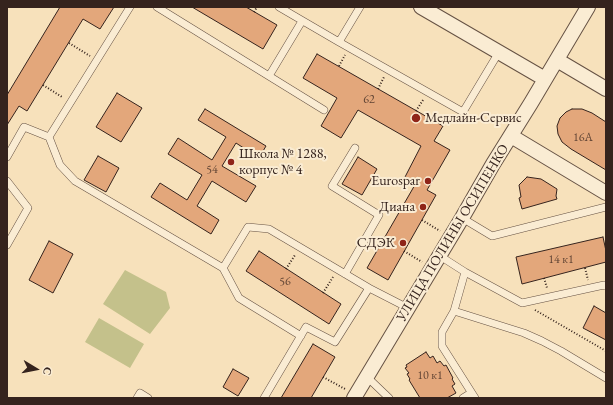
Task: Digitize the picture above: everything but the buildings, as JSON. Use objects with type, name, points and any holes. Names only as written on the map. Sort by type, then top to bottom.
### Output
[{"type":"street","points":[[421,7],[545,79]]},
{"type":"street","name":"УЛИЦА ПОЛИНЫ ОСИПЕНКО","points":[[355,397],[588,7]]},
{"type":"street","points":[[557,60],[606,89]]},
{"type":"street","points":[[511,136],[606,193]]},
{"type":"lane","points":[[49,137],[130,7]]},
{"type":"lane","points":[[157,7],[324,110]]},
{"type":"lane","points":[[279,7],[463,112],[499,52]]},
{"type":"lane","points":[[339,42],[360,7]]},
{"type":"lane","points":[[269,76],[302,21]]},
{"type":"lane","points":[[7,157],[24,127],[49,137],[60,165],[75,181],[223,268],[239,298],[301,336]]},
{"type":"lane","points":[[345,274],[379,215],[332,186],[355,148]]},
{"type":"lane","points":[[7,181],[28,208],[7,245]]},
{"type":"lane","points":[[462,218],[492,236],[606,207]]},
{"type":"lane","points":[[223,268],[248,227],[269,229],[369,288],[408,308]]},
{"type":"lane","points":[[436,262],[465,272],[522,303],[604,285],[606,286]]},
{"type":"lane","points":[[463,398],[473,395],[442,346],[442,332],[454,311],[465,272]]},
{"type":"lane","points":[[264,398],[306,327],[335,342],[369,288]]},
{"type":"lane","points":[[454,311],[530,336],[561,350],[606,378]]},
{"type":"lane","points":[[367,377],[388,398]]},
{"type":"lane","points":[[137,398],[140,393],[148,398]]},
{"type":"path","points":[[254,12],[257,7]]},
{"type":"path","points":[[69,43],[97,60]]},
{"type":"path","points":[[378,89],[388,70]]},
{"type":"path","points":[[43,85],[71,102]]},
{"type":"path","points":[[416,111],[427,92]]},
{"type":"path","points":[[422,220],[451,237]]},
{"type":"path","points":[[286,269],[299,247]]},
{"type":"path","points":[[404,251],[436,262]]},
{"type":"path","points":[[323,293],[337,269]]},
{"type":"path","points":[[522,303],[606,351]]},
{"type":"path","points":[[323,377],[355,397]]},
{"type":"shaded area","points":[[125,270],[166,292],[170,308],[150,334],[103,304]]},
{"type":"shaded area","points":[[99,318],[144,344],[130,368],[85,342]]},
{"type":"place","name":"Медлайн-Сервис","points":[[416,118]]},
{"type":"place","name":"Школа № 1288, корпус № 4","points":[[231,162]]},
{"type":"place","name":"Eurospar","points":[[428,181]]},
{"type":"place","name":"Диана","points":[[423,207]]},
{"type":"place","name":"СДЭК","points":[[403,243]]}]
